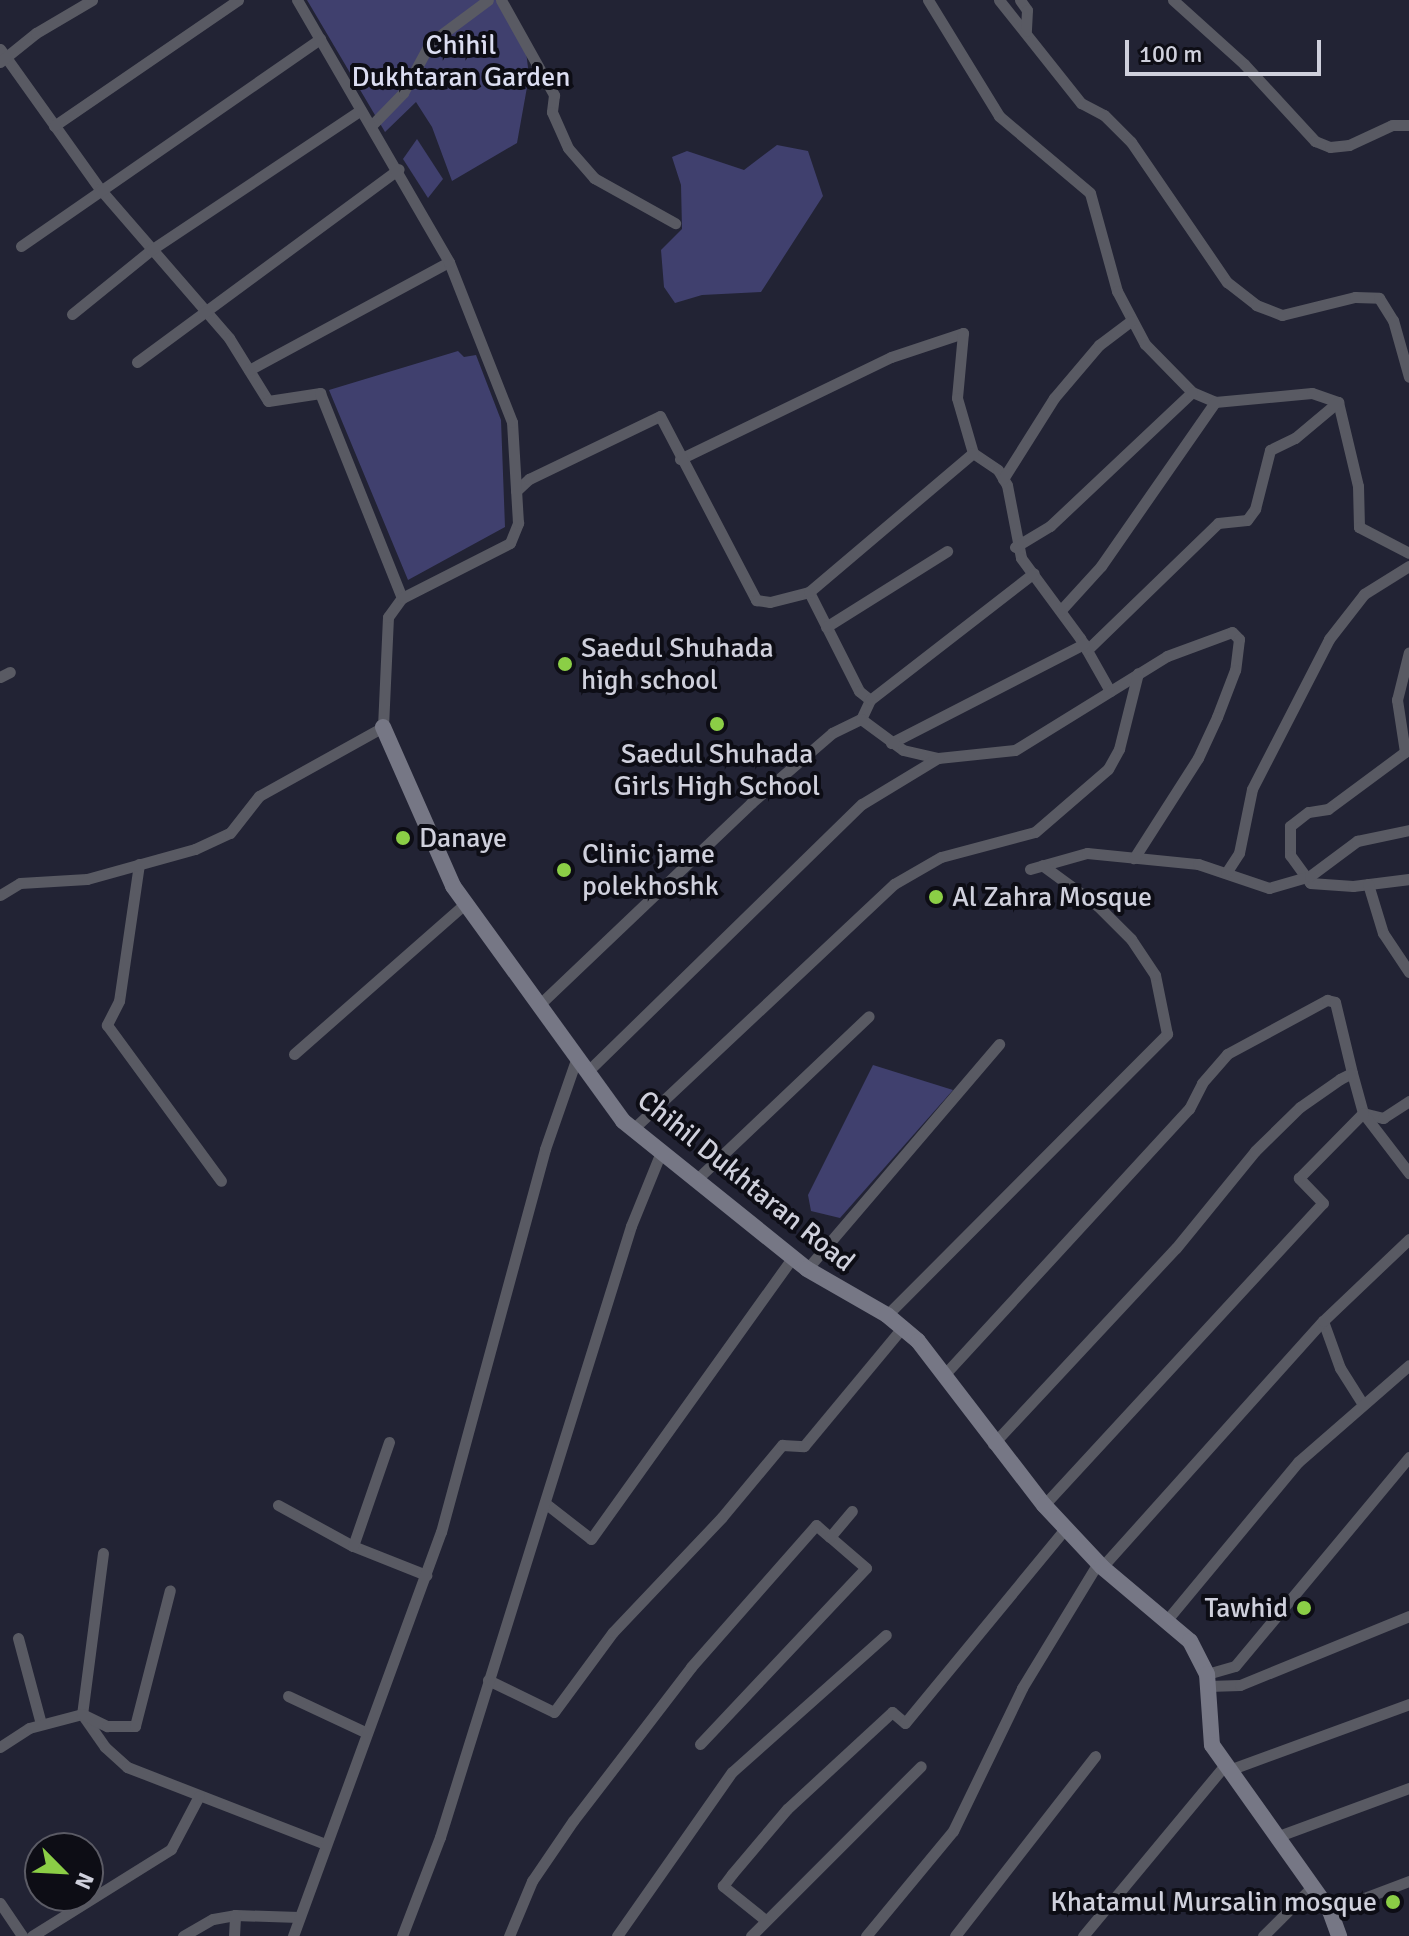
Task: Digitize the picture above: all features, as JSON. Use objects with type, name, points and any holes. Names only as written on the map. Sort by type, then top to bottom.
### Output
[{"type":"street","points":[[92,0],[2,56],[100,189],[206,310],[268,401],[320,393],[402,598]]},
{"type":"street","points":[[54,126],[238,0]]},
{"type":"street","points":[[0,895],[20,883],[87,879],[230,833],[259,796],[383,727],[388,617],[402,598],[510,543],[518,523],[512,422],[449,262],[399,169],[297,0]]},
{"type":"street","points":[[371,126],[403,93],[436,37],[488,0]]},
{"type":"street","points":[[501,0],[554,95],[552,112],[568,148],[594,178],[675,223]]},
{"type":"street","points":[[928,0],[999,116],[1090,193],[1117,291],[1131,321],[1145,344],[1192,392],[1215,402],[1312,393],[1338,402]]},
{"type":"street","points":[[999,0],[1081,103],[1104,115],[1131,142],[1227,282],[1256,305],[1282,315],[1355,297],[1379,298],[1393,320],[1409,377]]},
{"type":"street","points":[[1020,0],[1027,10],[1026,31]]},
{"type":"street","points":[[1173,0],[1244,64],[1315,141],[1330,147],[1349,145],[1377,130],[1409,125]]},
{"type":"street","points":[[21,246],[320,39]]},
{"type":"street","points":[[72,314],[151,250],[361,110]]},
{"type":"street","points":[[137,362],[399,169]]},
{"type":"street","points":[[249,370],[449,262]]},
{"type":"street","points":[[1003,479],[1054,398],[1099,345],[1131,321]]},
{"type":"street","points":[[680,459],[891,357],[963,333],[957,398],[973,453],[1003,479],[1015,547],[1061,610],[1110,691]]},
{"type":"street","points":[[1015,547],[1050,526],[1192,392]]},
{"type":"street","points":[[1061,610],[1101,566],[1215,402]]},
{"type":"street","points":[[1338,402],[1358,486],[1359,527],[1409,553]]},
{"type":"street","points":[[891,743],[1085,647],[1211,529],[1247,520],[1255,509],[1270,450],[1295,438],[1338,402]]},
{"type":"street","points":[[516,491],[529,479],[660,416],[756,600],[770,602],[809,592],[973,453]]},
{"type":"street","points":[[826,627],[947,551]]},
{"type":"street","points":[[1226,873],[1239,853],[1252,789],[1329,639],[1364,594],[1409,566]]},
{"type":"street","points":[[539,1005],[751,803],[832,733],[861,719],[870,700],[1034,573]]},
{"type":"street","points":[[809,592],[859,691],[870,700]]},
{"type":"street","points":[[861,719],[891,743],[938,758],[1015,750],[1167,656],[1232,632],[1239,639],[1235,670],[1198,758],[1134,858]]},
{"type":"street","points":[[1409,652],[1397,700],[1407,750],[1328,809],[1293,820],[1290,855],[1304,879],[1326,886],[1409,879]]},
{"type":"street","points":[[633,1129],[894,884],[941,857],[1035,832],[1108,769],[1119,749],[1138,673]]},
{"type":"street","name":"Chihil Dukhtaran Road","points":[[383,727],[465,904],[587,1072],[633,1129],[807,1269],[887,1315],[902,1328],[944,1375],[993,1444],[1044,1505],[1100,1565],[1190,1641],[1207,1680],[1212,1745],[1330,1911],[1339,1936]]},
{"type":"street","points":[[587,1072],[862,804],[938,758]]},
{"type":"street","points":[[1030,869],[1087,853],[1198,864],[1260,888],[1304,879],[1357,841],[1409,830]]},
{"type":"street","points":[[139,864],[119,1001],[107,1025],[221,1181]]},
{"type":"street","points":[[887,1315],[1167,1034],[1155,975],[1131,939],[1098,906],[1042,865]]},
{"type":"street","points":[[1368,884],[1383,933],[1409,972]]},
{"type":"street","points":[[294,1054],[465,904]]},
{"type":"street","points":[[944,1375],[1179,1120],[1227,1054],[1327,1000],[1335,1002],[1363,1113],[1409,1173]]},
{"type":"street","points":[[696,1180],[869,1016]]},
{"type":"street","points":[[807,1269],[999,1044]]},
{"type":"street","points":[[293,1936],[365,1732],[426,1575],[484,1383],[545,1149],[577,1057]]},
{"type":"street","points":[[993,1444],[1176,1248],[1255,1151],[1300,1107],[1352,1073]]},
{"type":"street","points":[[1363,1113],[1383,1118],[1409,1101]]},
{"type":"street","points":[[1044,1505],[1323,1203],[1299,1178],[1363,1113]]},
{"type":"street","points":[[402,1936],[440,1837],[631,1226],[661,1152]]},
{"type":"street","points":[[866,1936],[953,1831],[1022,1688],[1100,1565],[1323,1321],[1409,1239]]},
{"type":"street","points":[[545,1503],[591,1539],[793,1257]]},
{"type":"street","points":[[1323,1321],[1340,1368],[1362,1403]]},
{"type":"street","points":[[488,1680],[554,1712],[613,1632],[722,1517],[782,1445],[804,1446],[902,1328]]},
{"type":"street","points":[[1166,1621],[1298,1462],[1409,1365]]},
{"type":"street","points":[[353,1546],[389,1442]]},
{"type":"street","points":[[1207,1680],[1235,1666],[1409,1457]]},
{"type":"street","points":[[278,1505],[353,1546],[426,1575]]},
{"type":"street","points":[[830,1537],[852,1511]]},
{"type":"street","points":[[509,1936],[540,1869],[691,1667],[816,1525],[866,1568],[700,1744]]},
{"type":"street","points":[[764,1919],[723,1886],[732,1874],[787,1809],[892,1712],[905,1723],[1066,1528]]},
{"type":"street","points":[[103,1553],[82,1714],[127,1767],[326,1844]]},
{"type":"street","points":[[0,1747],[41,1724],[82,1714],[107,1726],[135,1726],[170,1590]]},
{"type":"street","points":[[1207,1680],[1240,1685],[1409,1616]]},
{"type":"street","points":[[617,1936],[732,1772],[780,1726],[849,1674],[886,1635]]},
{"type":"street","points":[[18,1638],[41,1724]]},
{"type":"street","points":[[288,1696],[365,1732]]},
{"type":"street","points":[[1083,1936],[1227,1767],[1409,1704]]},
{"type":"street","points":[[955,1936],[1095,1756]]},
{"type":"street","points":[[751,1936],[822,1861],[853,1839],[921,1766]]},
{"type":"street","points":[[1276,1837],[1409,1788]]},
{"type":"street","points":[[32,1936],[171,1849],[199,1796]]},
{"type":"street","points":[[1330,1911],[1409,1881]]},
{"type":"street","points":[[1263,1936],[1311,1888]]},
{"type":"street","points":[[0,1903],[22,1936]]},
{"type":"street","points":[[183,1936],[213,1919],[235,1915],[299,1917]]},
{"type":"street","points":[[234,1936],[235,1915]]},
{"type":"green space","name":"Chihil Dukhtaran Garden","points":[[307,0],[496,0],[526,51],[529,76],[517,143],[452,181],[432,127],[416,102],[385,132]]},
{"type":"green space","points":[[417,139],[443,179],[428,198],[403,159]]},
{"type":"green space","points":[[777,145],[808,151],[823,196],[761,292],[702,295],[675,303],[664,287],[661,250],[682,229],[681,185],[672,157],[687,151],[744,170]]},
{"type":"green space","points":[[458,351],[464,357],[476,355],[501,420],[505,527],[408,580],[329,390]]},
{"type":"green space","points":[[873,1065],[953,1090],[840,1218],[811,1211],[808,1195]]},
{"type":"place","name":"Saedul Shuhada high school","points":[[565,664]]},
{"type":"place","name":"Saedul Shuhada Girls High School","points":[[717,724]]},
{"type":"place","name":"Danaye","points":[[403,838]]},
{"type":"place","name":"Clinic jame polekhoshk","points":[[564,870]]},
{"type":"place","name":"Al Zahra Mosque","points":[[936,897]]},
{"type":"place","name":"Tawhid","points":[[1304,1608]]},
{"type":"place","name":"Khatamul Mursalin mosque","points":[[1393,1902]]}]
